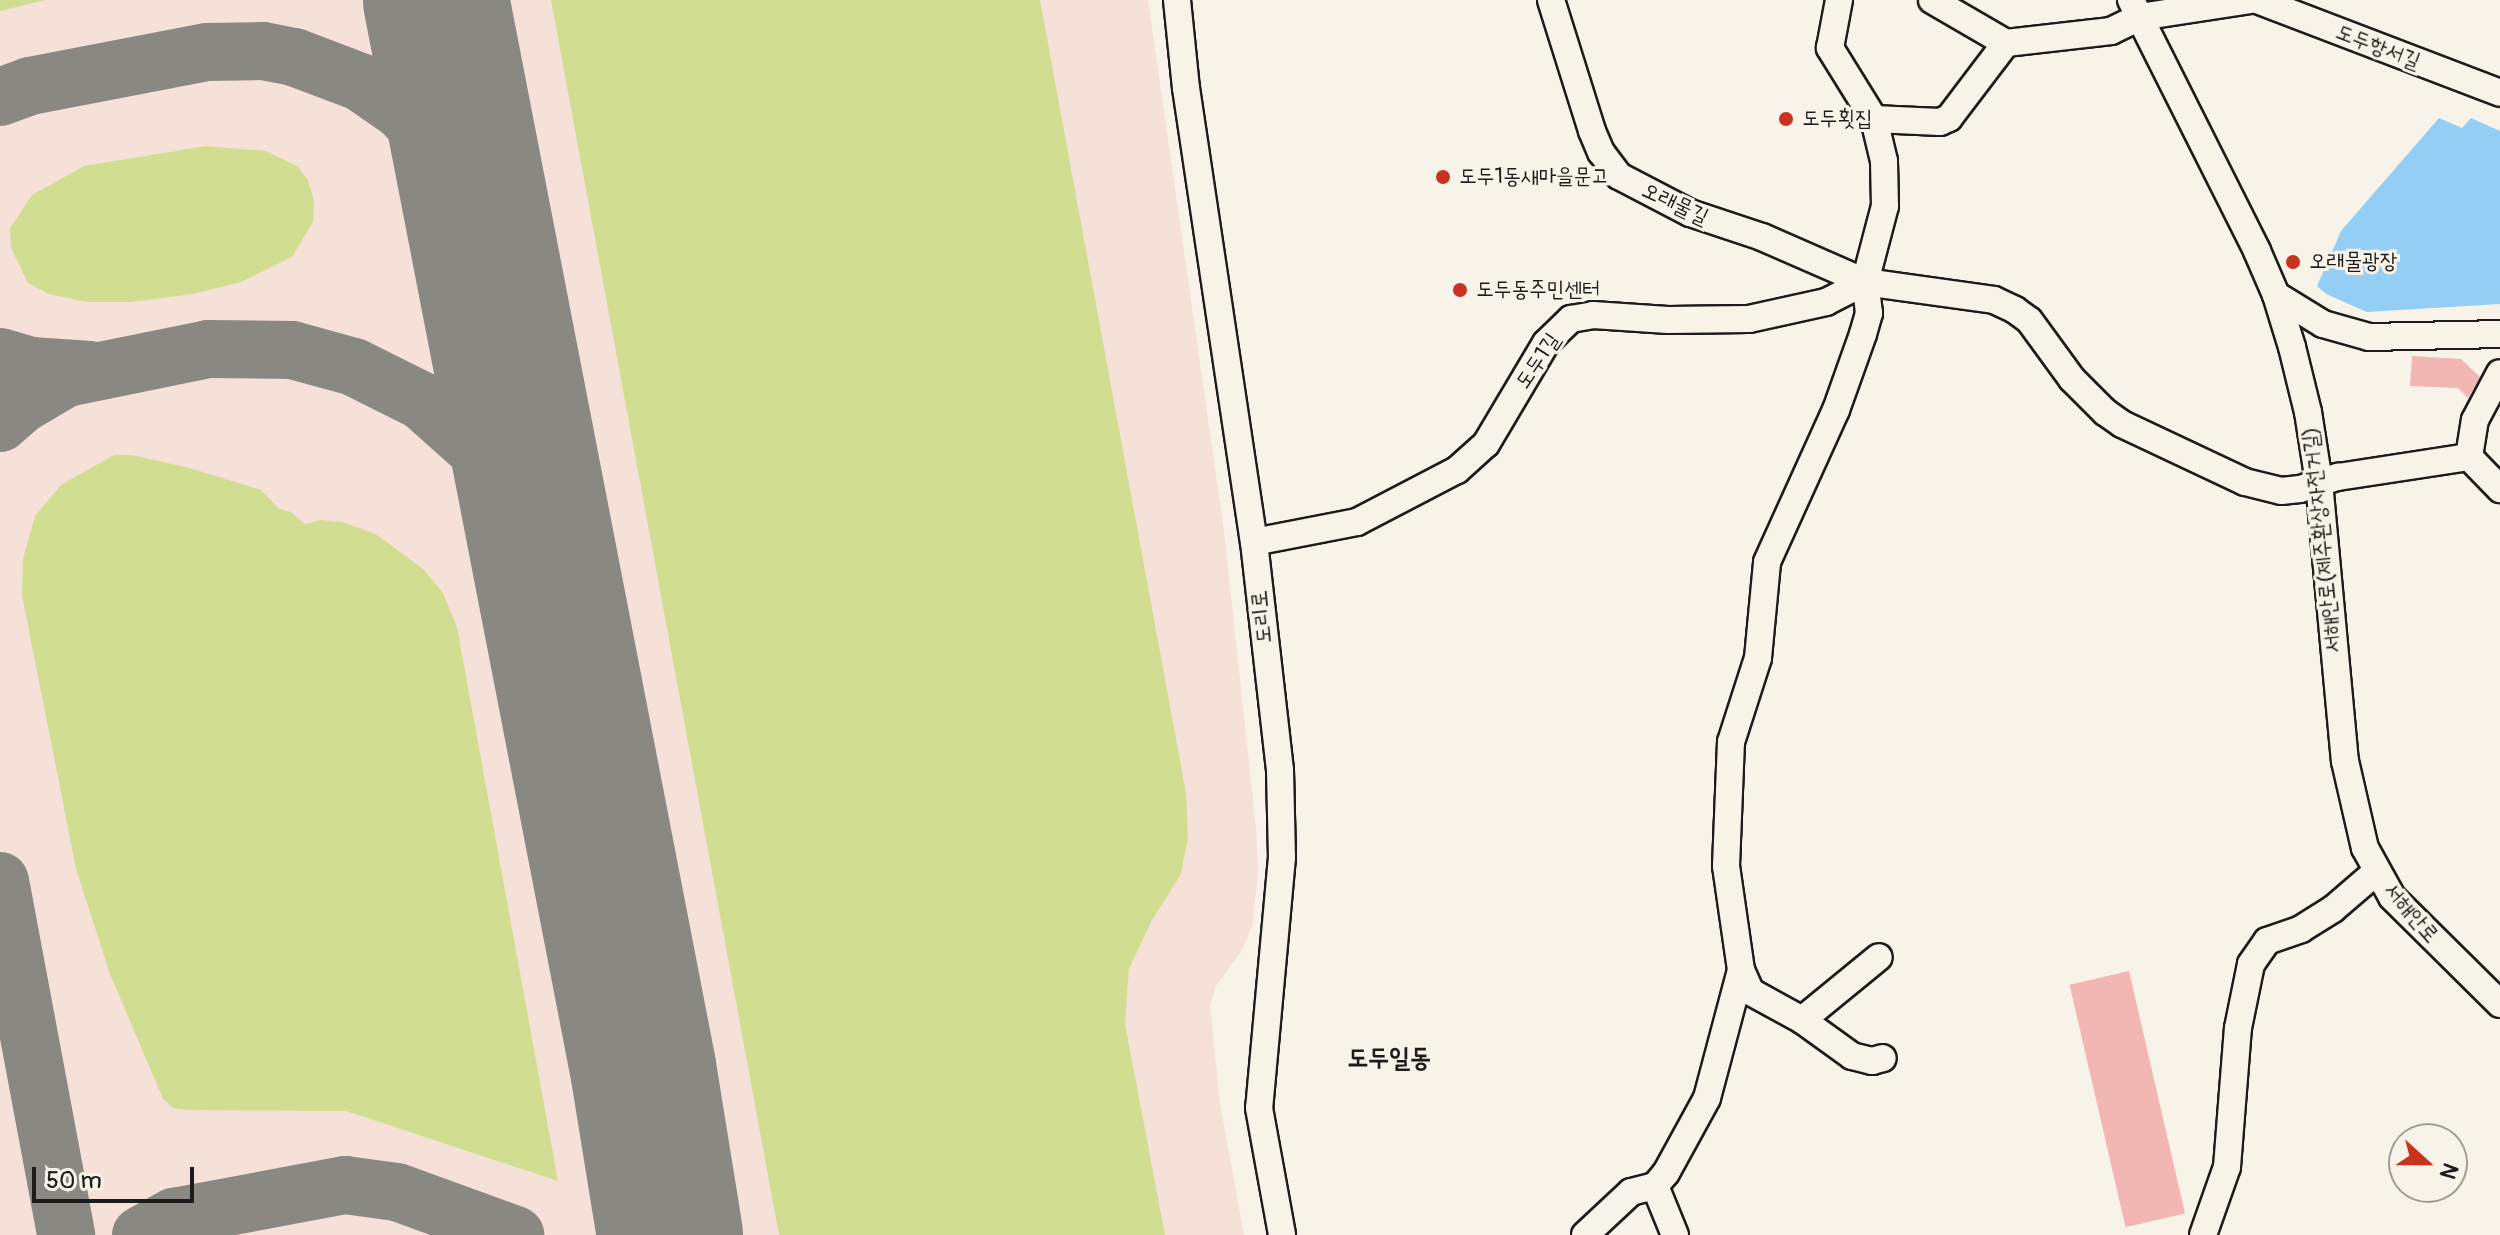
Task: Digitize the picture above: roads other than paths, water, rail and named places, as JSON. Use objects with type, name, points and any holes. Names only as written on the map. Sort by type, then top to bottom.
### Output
[{"type":"street","name":"도리로","points":[[1177,0],[1186,88],[1254,542],[1280,770],[1282,857],[1259,1108],[1282,1235]]},
{"type":"street","name":"오래물길","points":[[1551,0],[1601,152],[1619,176],[1690,213],[1762,237],[1865,282],[1994,300],[2029,320],[2072,379],[2122,424],[2265,489],[2300,489],[2319,482],[2469,457]]},
{"type":"street","points":[[1839,0],[1830,48],[1874,119],[1887,190],[1865,282],[1869,313],[1863,334],[1836,410],[1767,562],[1758,658],[1731,742],[1726,866],[1741,970],[1751,992],[1802,1020],[1852,1056],[1872,1061],[1883,1058]]},
{"type":"street","points":[[1932,0],[2006,43],[2111,31],[2136,9],[2250,0]]},
{"type":"street","name":"도두항서길","points":[[2257,0],[2500,93]]},
{"type":"street","name":"서해안로(제주환상자전거길)","points":[[2136,9],[2276,295],[2308,412],[2319,482],[2345,761],[2365,848],[2376,872]]},
{"type":"street","points":[[1874,119],[1940,122],[1949,118],[2006,43]]},
{"type":"street","name":"도두1길","points":[[1254,542],[1319,532],[1357,522],[1457,470],[1486,444],[1546,343],[1571,319],[1593,315],[1668,320],[1749,319],[1826,302],[1865,282]]},
{"type":"street","points":[[2276,295],[2323,324],[2369,337],[2500,334]]},
{"type":"street","points":[[2500,373],[2475,420],[2469,457],[2500,489]]},
{"type":"street","points":[[2203,1235],[2227,1167],[2238,1028],[2251,964],[2267,941],[2301,929],[2333,909],[2376,872]]},
{"type":"street","name":"서해안로","points":[[2376,872],[2392,897],[2500,1004]]},
{"type":"street","points":[[1802,1020],[1879,957]]},
{"type":"street","points":[[1585,1235],[1631,1192],[1655,1186],[1666,1173],[1707,1098],[1741,970]]},
{"type":"street","points":[[1655,1186],[1675,1235]]},
{"type":"water","points":[[2439,118],[2462,128],[2471,118],[2500,131],[2500,304],[2367,312],[2326,294],[2317,286],[2341,231]]},
{"type":"place","name":"도두횟집","points":[[1786,119]]},
{"type":"place","name":"도두1동새마을문고","points":[[1443,177]]},
{"type":"place","name":"오래물광장","points":[[2293,262]]},
{"type":"place","name":"도두동주민센터","points":[[1460,290]]},
{"type":"district","name":"도두일동","points":[[1389,1059]]}]
